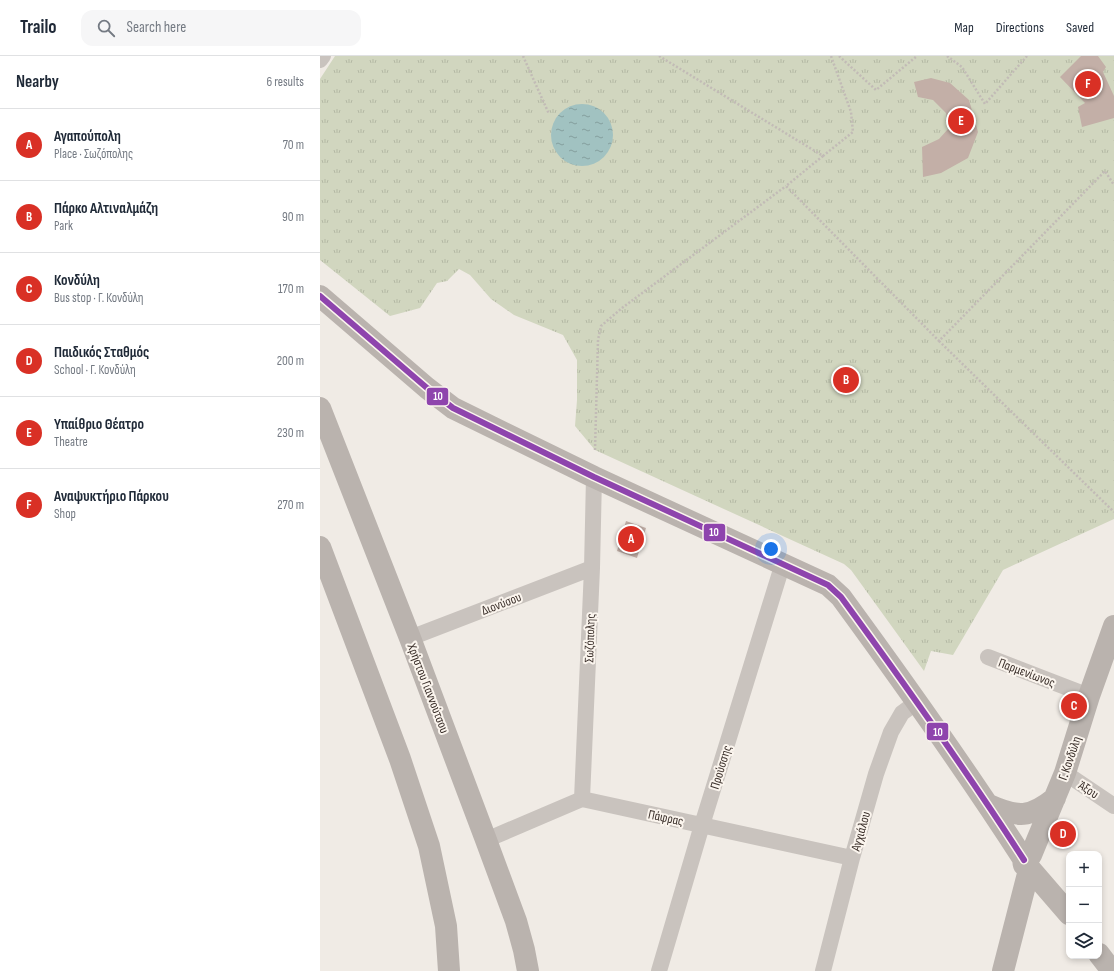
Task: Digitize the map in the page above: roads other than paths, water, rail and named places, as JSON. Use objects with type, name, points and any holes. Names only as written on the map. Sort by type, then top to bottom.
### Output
[{"type":"street","points":[[320,60],[323,56]]},
{"type":"street","points":[[320,296],[453,408],[594,477],[828,585],[836,592],[917,702],[989,805],[1066,909]]},
{"type":"street","name":"Χρήστου Γιαννούτσου","points":[[320,408],[410,638],[516,921],[528,971]]},
{"type":"street","name":"Σωζόπολης","points":[[582,799],[592,568],[594,477]]},
{"type":"street","points":[[320,546],[400,759],[429,846],[446,926],[449,971]]},
{"type":"street","name":"Προύσσης","points":[[659,971],[702,825],[783,563]]},
{"type":"street","name":"Διονύσου","points":[[410,638],[592,568]]},
{"type":"street","name":"Γ. Κονδύλη","points":[[1031,862],[1064,773],[1114,626]]},
{"type":"street","name":"Παρμενίωνος","points":[[988,657],[1089,696]]},
{"type":"street","name":"Αγχιάλου","points":[[823,971],[852,858],[876,774],[891,732],[902,713],[917,702]]},
{"type":"street","name":"Άξου","points":[[1064,773],[1114,806]]},
{"type":"street","points":[[989,805],[1003,811],[1022,814],[1031,813],[1038,810],[1055,798]]},
{"type":"street","points":[[486,840],[582,799]]},
{"type":"street","name":"Πάφρας","points":[[582,799],[852,858]]},
{"type":"street","points":[[1003,971],[1031,862]]},
{"type":"street","points":[[1102,958],[1112,971]]},
{"type":"water","points":[[576,104],[588,104],[604,113],[611,123],[613,135],[611,147],[604,157],[588,166],[576,166],[565,161],[556,152],[551,141],[551,129],[556,118],[565,109]]},
{"type":"place","name":"Αναψυκτήριο Πάρκου","points":[[1088,84]]},
{"type":"place","name":"Υπαίθριο Θέατρο","points":[[961,121]]},
{"type":"place","name":"Πάρκο Αλτιναλμάζη","points":[[846,380]]},
{"type":"place","name":"Αγαπούπολη","points":[[631,539]]},
{"type":"place","name":"Κονδύλη","points":[[1074,706]]},
{"type":"place","name":"Παιδικός Σταθμός","points":[[1063,834]]}]
